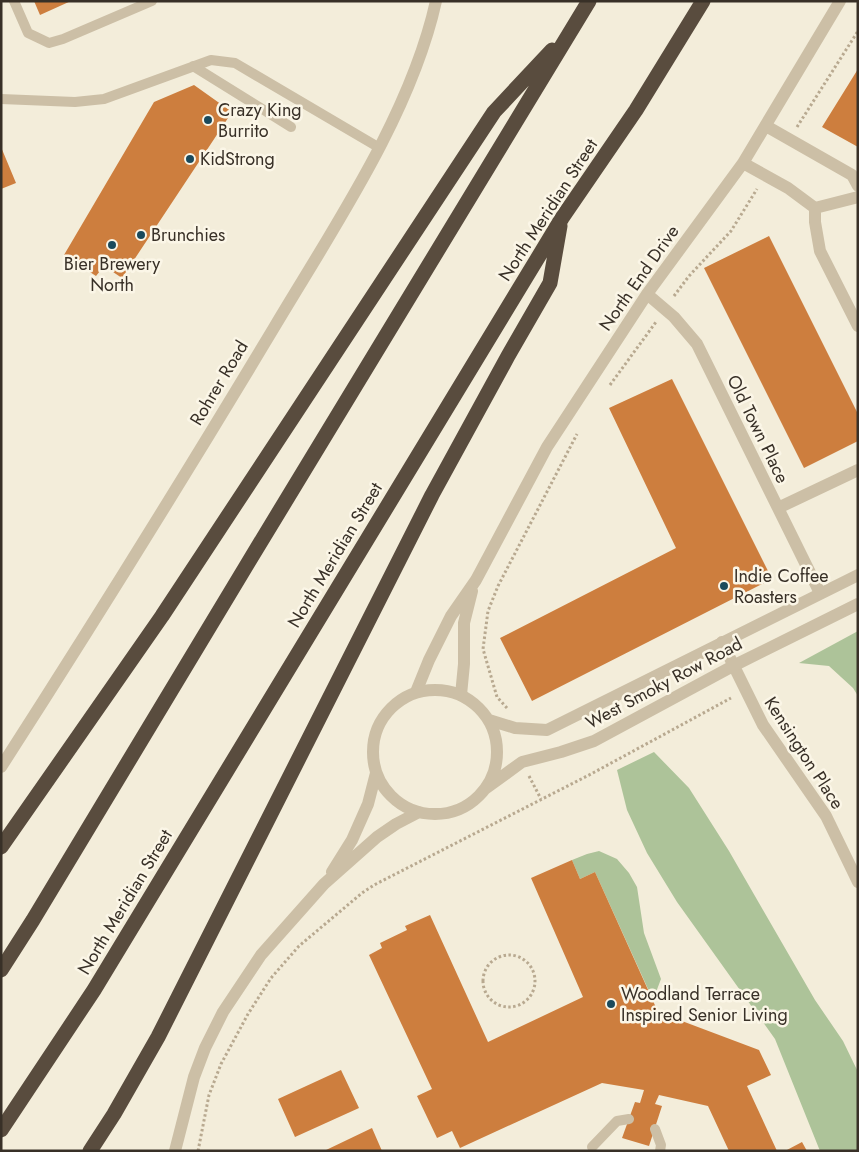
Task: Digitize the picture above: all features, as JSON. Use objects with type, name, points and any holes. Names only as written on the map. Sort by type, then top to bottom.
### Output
[{"type":"highway","points":[[1,970],[38,912],[589,1]]},
{"type":"highway","name":"North Meridian Street","points":[[1,1130],[94,990],[562,218],[636,110],[703,1]]},
{"type":"highway","points":[[1,847],[162,616],[494,112],[572,29]]},
{"type":"highway","points":[[90,1151],[114,1114],[158,1037],[432,495],[550,283],[562,218]]},
{"type":"street","name":"Rohrer Road","points":[[1,767],[64,670],[332,231],[378,147],[413,74],[436,1]]},
{"type":"street","name":"North End Drive","points":[[416,692],[429,660],[451,616],[475,581],[547,447],[647,294],[743,164],[840,1]]},
{"type":"street","points":[[766,126],[852,175],[858,186]]},
{"type":"street","points":[[743,164],[788,188],[815,208]]},
{"type":"street","points":[[815,208],[858,197]]},
{"type":"street","points":[[815,208],[815,222],[820,251],[858,326]]},
{"type":"street","name":"Old Town Place","points":[[647,294],[686,330],[696,344],[820,593]]},
{"type":"street","points":[[778,508],[858,470]]},
{"type":"street","name":"West Smoky Row Road","points":[[489,720],[515,728],[547,730],[858,575]]},
{"type":"street","name":"North End Drive","points":[[461,695],[464,664],[464,623],[475,581]]},
{"type":"street","name":"West Smoky Row Road","points":[[485,789],[522,762],[594,741],[733,666],[858,604]]},
{"type":"street","name":"Kensington Place","points":[[722,642],[745,691],[770,736],[826,816],[858,882]]},
{"type":"street","points":[[431,689],[446,690],[461,695],[472,701],[489,720],[496,737],[498,755],[494,773],[485,789],[472,802],[456,810],[438,814],[419,812],[401,804],[386,791],[376,773],[372,754],[375,734],[384,716],[398,701],[416,692],[431,689]]},
{"type":"street","points":[[324,884],[352,840],[368,804],[376,773]]},
{"type":"street","points":[[175,1151],[194,1077],[205,1048],[222,1012],[261,955],[324,884],[377,836],[419,812]]},
{"type":"lane","points":[[14,1],[28,33],[49,43],[62,40],[152,1]]},
{"type":"lane","points":[[1,99],[75,102],[104,99],[211,60],[235,63],[378,147]]},
{"type":"lane","points":[[193,66],[291,127]]},
{"type":"lane","points":[[592,1146],[617,1121],[629,1119]]},
{"type":"lane","points":[[654,1129],[661,1145],[660,1151]]},
{"type":"path","points":[[789,139],[858,31]]},
{"type":"path","points":[[608,387],[689,276],[731,231],[766,176]]},
{"type":"path","points":[[508,710],[497,697],[482,649],[488,611],[498,586],[581,427]]},
{"type":"path","points":[[198,1151],[209,1095],[222,1064],[248,1014],[270,978],[299,946],[362,892],[597,771],[745,691]]},
{"type":"path","points":[[522,762],[541,800]]},
{"type":"path","points":[[508,955],[526,960],[532,967],[535,975],[533,993],[520,1005],[504,1007],[496,1004],[485,992],[484,976],[487,968],[500,957],[508,955]]},
{"type":"green space","points":[[858,631],[858,696],[853,688],[829,666],[799,663]]},
{"type":"green space","points":[[654,752],[689,788],[729,851],[815,1000],[843,1041],[858,1072],[858,1151],[820,1151],[775,1039],[677,902],[647,853],[627,810],[617,770]]},
{"type":"green space","points":[[599,851],[617,859],[629,873],[637,887],[644,933],[661,979],[653,1000],[595,872],[580,879],[572,860]]},
{"type":"building","points":[[34,1],[71,1],[40,15]]},
{"type":"building","points":[[858,69],[858,147],[822,127]]},
{"type":"building","points":[[194,85],[232,112],[122,278],[104,266],[96,276],[64,255],[154,102]]},
{"type":"building","points":[[1,147],[16,183],[1,189]]},
{"type":"building","points":[[769,236],[858,414],[858,441],[804,468],[704,268]]},
{"type":"building","points":[[672,379],[772,579],[532,701],[500,638],[676,548],[609,408]]},
{"type":"building","name":"Woodland Terrace Inspired Senior Living","points":[[572,860],[580,879],[595,872],[658,1012],[759,1050],[771,1075],[747,1086],[777,1151],[729,1151],[708,1106],[659,1095],[655,1104],[662,1106],[649,1146],[622,1138],[635,1102],[640,1103],[644,1090],[602,1083],[460,1148],[452,1131],[437,1138],[417,1096],[432,1089],[369,955],[382,948],[380,943],[407,930],[405,926],[430,915],[488,1042],[583,997],[531,878]]},
{"type":"building","points":[[341,1070],[359,1108],[295,1137],[278,1099]]},
{"type":"building","points":[[372,1128],[382,1151],[324,1151]]},
{"type":"building","points":[[802,1142],[807,1151],[785,1151]]},
{"type":"place","name":"Crazy King Burrito","points":[[208,120]]},
{"type":"place","name":"KidStrong","points":[[190,159]]},
{"type":"place","name":"Brunchies","points":[[141,235]]},
{"type":"place","name":"Bier Brewery North","points":[[112,245]]},
{"type":"place","name":"Indie Coffee Roasters","points":[[724,586]]},
{"type":"place","name":"Woodland Terrace Inspired Senior Living","points":[[611,1004]]}]
